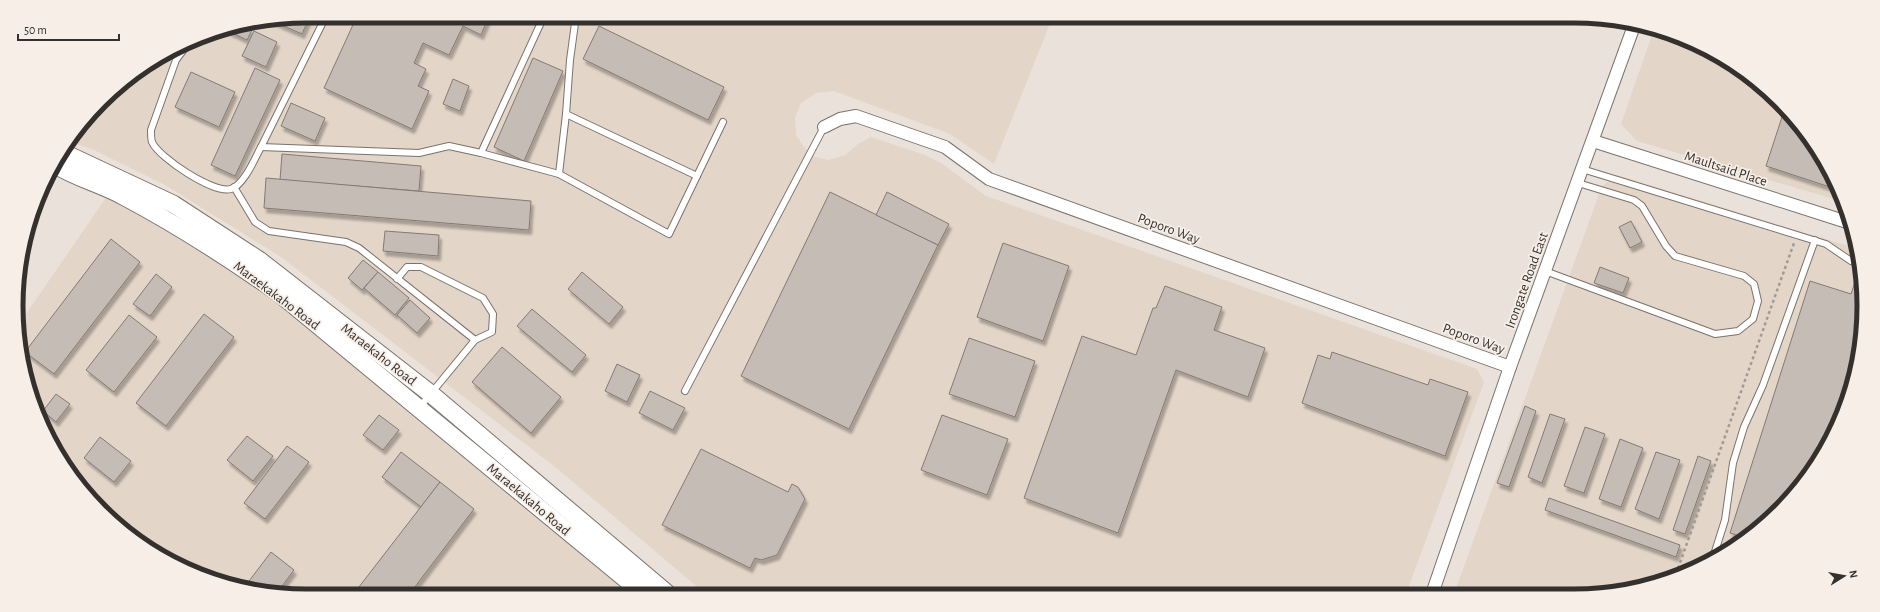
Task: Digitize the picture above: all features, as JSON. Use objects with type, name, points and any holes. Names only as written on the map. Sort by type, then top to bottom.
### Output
[{"type":"main road","name":"Maraekaho Road","points":[[67,154],[173,204],[259,260],[431,394],[662,589]]},
{"type":"main road","name":"Maraekakaho Road","points":[[59,167],[104,186],[172,222],[239,265],[279,293],[638,589]]},
{"type":"street","name":"Irongate Road East","points":[[1434,589],[1510,367],[1633,29]]},
{"type":"street","name":"Poporo Way","points":[[824,127],[840,119],[856,116],[945,147],[990,179],[1510,367]]},
{"type":"street","name":"Maultsaid Place","points":[[1593,141],[1844,221]]},
{"type":"lane","points":[[182,51],[176,60],[151,130],[152,142],[161,152],[193,177],[216,188],[231,189],[242,181],[261,147],[323,23]]},
{"type":"lane","points":[[481,153],[541,23]]},
{"type":"lane","points":[[559,174],[575,23]]},
{"type":"lane","points":[[566,114],[697,176]]},
{"type":"lane","points":[[261,147],[419,153],[449,146],[559,174],[669,234],[723,122]]},
{"type":"lane","points":[[685,391],[824,127]]},
{"type":"lane","points":[[1582,169],[1815,240],[1826,244],[1854,262]]},
{"type":"lane","points":[[1545,271],[1716,334],[1738,331],[1753,319],[1758,301],[1754,284],[1744,276],[1675,256],[1666,246],[1642,206],[1634,200],[1578,182]]},
{"type":"lane","points":[[234,187],[256,222],[269,231],[346,242],[359,248],[475,340]]},
{"type":"lane","points":[[1715,552],[1725,520],[1733,463],[1744,427],[1763,385],[1815,240]]},
{"type":"lane","points":[[397,279],[407,267],[421,267],[483,298],[492,314],[492,332],[475,340],[419,408]]},
{"type":"path","points":[[1678,569],[1797,235]]},
{"type":"shaded area","points":[[306,23],[1050,23],[994,164],[950,134],[834,91],[816,93],[801,103],[795,117],[796,135],[804,147],[815,157],[829,160],[845,155],[858,144],[871,137],[925,155],[941,163],[986,196],[1477,369],[1484,382],[1408,589],[700,589],[554,466],[281,257],[165,185],[94,150],[75,143],[93,119],[119,93],[134,81],[164,61],[181,52],[215,38],[251,28],[269,25]]},
{"type":"shaded area","points":[[1652,34],[1665,38],[1699,52],[1716,61],[1761,93],[1787,119],[1799,134],[1828,181],[1836,200],[1637,141],[1621,124]]},
{"type":"shaded area","points":[[1617,175],[1851,247],[1855,269],[1857,306],[1855,343],[1852,361],[1842,397],[1828,431],[1819,448],[1787,493],[1761,519],[1746,531],[1716,551],[1699,560],[1665,574],[1629,584],[1611,587],[1574,589],[1456,589],[1602,186]]},
{"type":"shaded area","points":[[110,192],[264,283],[623,589],[306,589],[269,587],[251,584],[215,574],[181,560],[164,551],[119,519],[93,493],[61,448],[52,431],[38,397],[28,361],[24,317]]},
{"type":"building","points":[[307,23],[302,34],[280,24]]},
{"type":"building","points":[[354,23],[486,23],[481,35],[463,26],[449,55],[423,43],[414,63],[426,69],[418,86],[429,91],[412,129],[324,88]]},
{"type":"building","points":[[599,26],[724,87],[708,120],[583,59]]},
{"type":"building","points":[[249,29],[252,30],[247,40],[233,33]]},
{"type":"building","points":[[254,31],[277,42],[266,67],[242,56]]},
{"type":"building","points":[[533,58],[563,71],[524,161],[494,147]]},
{"type":"building","points":[[255,68],[280,80],[235,176],[211,165]]},
{"type":"building","points":[[191,72],[235,92],[219,127],[175,107]]},
{"type":"building","points":[[453,79],[469,86],[460,111],[443,104]]},
{"type":"building","points":[[291,103],[325,118],[315,141],[281,126]]},
{"type":"building","points":[[1783,115],[1809,149],[1831,187],[1766,166]]},
{"type":"building","points":[[282,154],[421,166],[419,191],[280,180]]},
{"type":"building","points":[[266,178],[531,201],[529,230],[264,208]]},
{"type":"building","points":[[830,192],[938,245],[849,429],[741,376]]},
{"type":"building","points":[[887,192],[949,224],[938,245],[876,215]]},
{"type":"building","points":[[1631,221],[1642,242],[1630,248],[1619,227]]},
{"type":"building","points":[[385,231],[439,235],[438,256],[383,251]]},
{"type":"building","points":[[111,239],[140,262],[54,374],[27,353],[26,350]]},
{"type":"building","points":[[1003,243],[1069,266],[1043,341],[977,317]]},
{"type":"building","points":[[363,260],[378,272],[362,290],[348,278]]},
{"type":"building","points":[[1600,267],[1629,278],[1623,293],[1594,283]]},
{"type":"building","points":[[378,272],[409,298],[395,315],[364,288]]},
{"type":"building","points":[[582,272],[623,307],[609,324],[568,289]]},
{"type":"building","points":[[156,274],[172,287],[150,316],[133,304]]},
{"type":"building","points":[[1856,280],[1857,306],[1855,343],[1852,361],[1842,397],[1828,431],[1819,448],[1787,493],[1761,519],[1746,531],[1739,536],[1730,533],[1810,281],[1851,294]]},
{"type":"building","points":[[1165,286],[1222,307],[1214,330],[1265,348],[1248,397],[1176,370],[1118,533],[1024,498],[1082,336],[1136,355],[1153,308],[1156,308]]},
{"type":"building","points":[[410,300],[430,318],[417,333],[397,315]]},
{"type":"building","points":[[532,309],[586,355],[572,372],[517,326]]},
{"type":"building","points":[[204,314],[234,337],[166,426],[136,403]]},
{"type":"building","points":[[129,315],[157,337],[114,392],[86,370]]},
{"type":"building","points":[[969,338],[1035,361],[1015,417],[949,394]]},
{"type":"building","points":[[502,347],[561,397],[531,433],[472,382]]},
{"type":"building","points":[[1332,352],[1428,385],[1430,379],[1468,392],[1445,456],[1302,403],[1318,355],[1330,359]]},
{"type":"building","points":[[617,364],[640,375],[627,402],[605,391]]},
{"type":"building","points":[[650,391],[685,408],[673,430],[639,413]]},
{"type":"building","points":[[56,394],[70,404],[56,422],[43,410]]},
{"type":"building","points":[[1525,406],[1536,411],[1509,487],[1497,483]]},
{"type":"building","points":[[1550,414],[1565,419],[1542,483],[1528,477]]},
{"type":"building","points":[[379,415],[399,430],[383,450],[363,435]]},
{"type":"building","points":[[942,415],[1008,439],[987,495],[921,470]]},
{"type":"building","points":[[1585,427],[1605,434],[1584,493],[1564,486]]},
{"type":"building","points":[[247,436],[273,456],[253,481],[227,460]]},
{"type":"building","points":[[100,437],[131,461],[114,482],[84,458]]},
{"type":"building","points":[[1620,439],[1643,448],[1621,507],[1599,499]]},
{"type":"building","points":[[287,446],[309,462],[265,519],[244,503]]},
{"type":"building","points":[[701,449],[788,492],[792,484],[798,487],[805,499],[777,555],[761,560],[755,558],[750,568],[662,525]]},
{"type":"building","points":[[401,452],[440,482],[421,507],[382,477]]},
{"type":"building","points":[[1656,452],[1680,460],[1659,519],[1635,509]]},
{"type":"building","points":[[1698,456],[1711,461],[1685,534],[1673,530]]},
{"type":"building","points":[[440,482],[474,509],[413,589],[357,589]]},
{"type":"building","points":[[1549,498],[1680,545],[1676,557],[1545,510]]},
{"type":"building","points":[[271,552],[294,570],[281,588],[248,583]]}]
